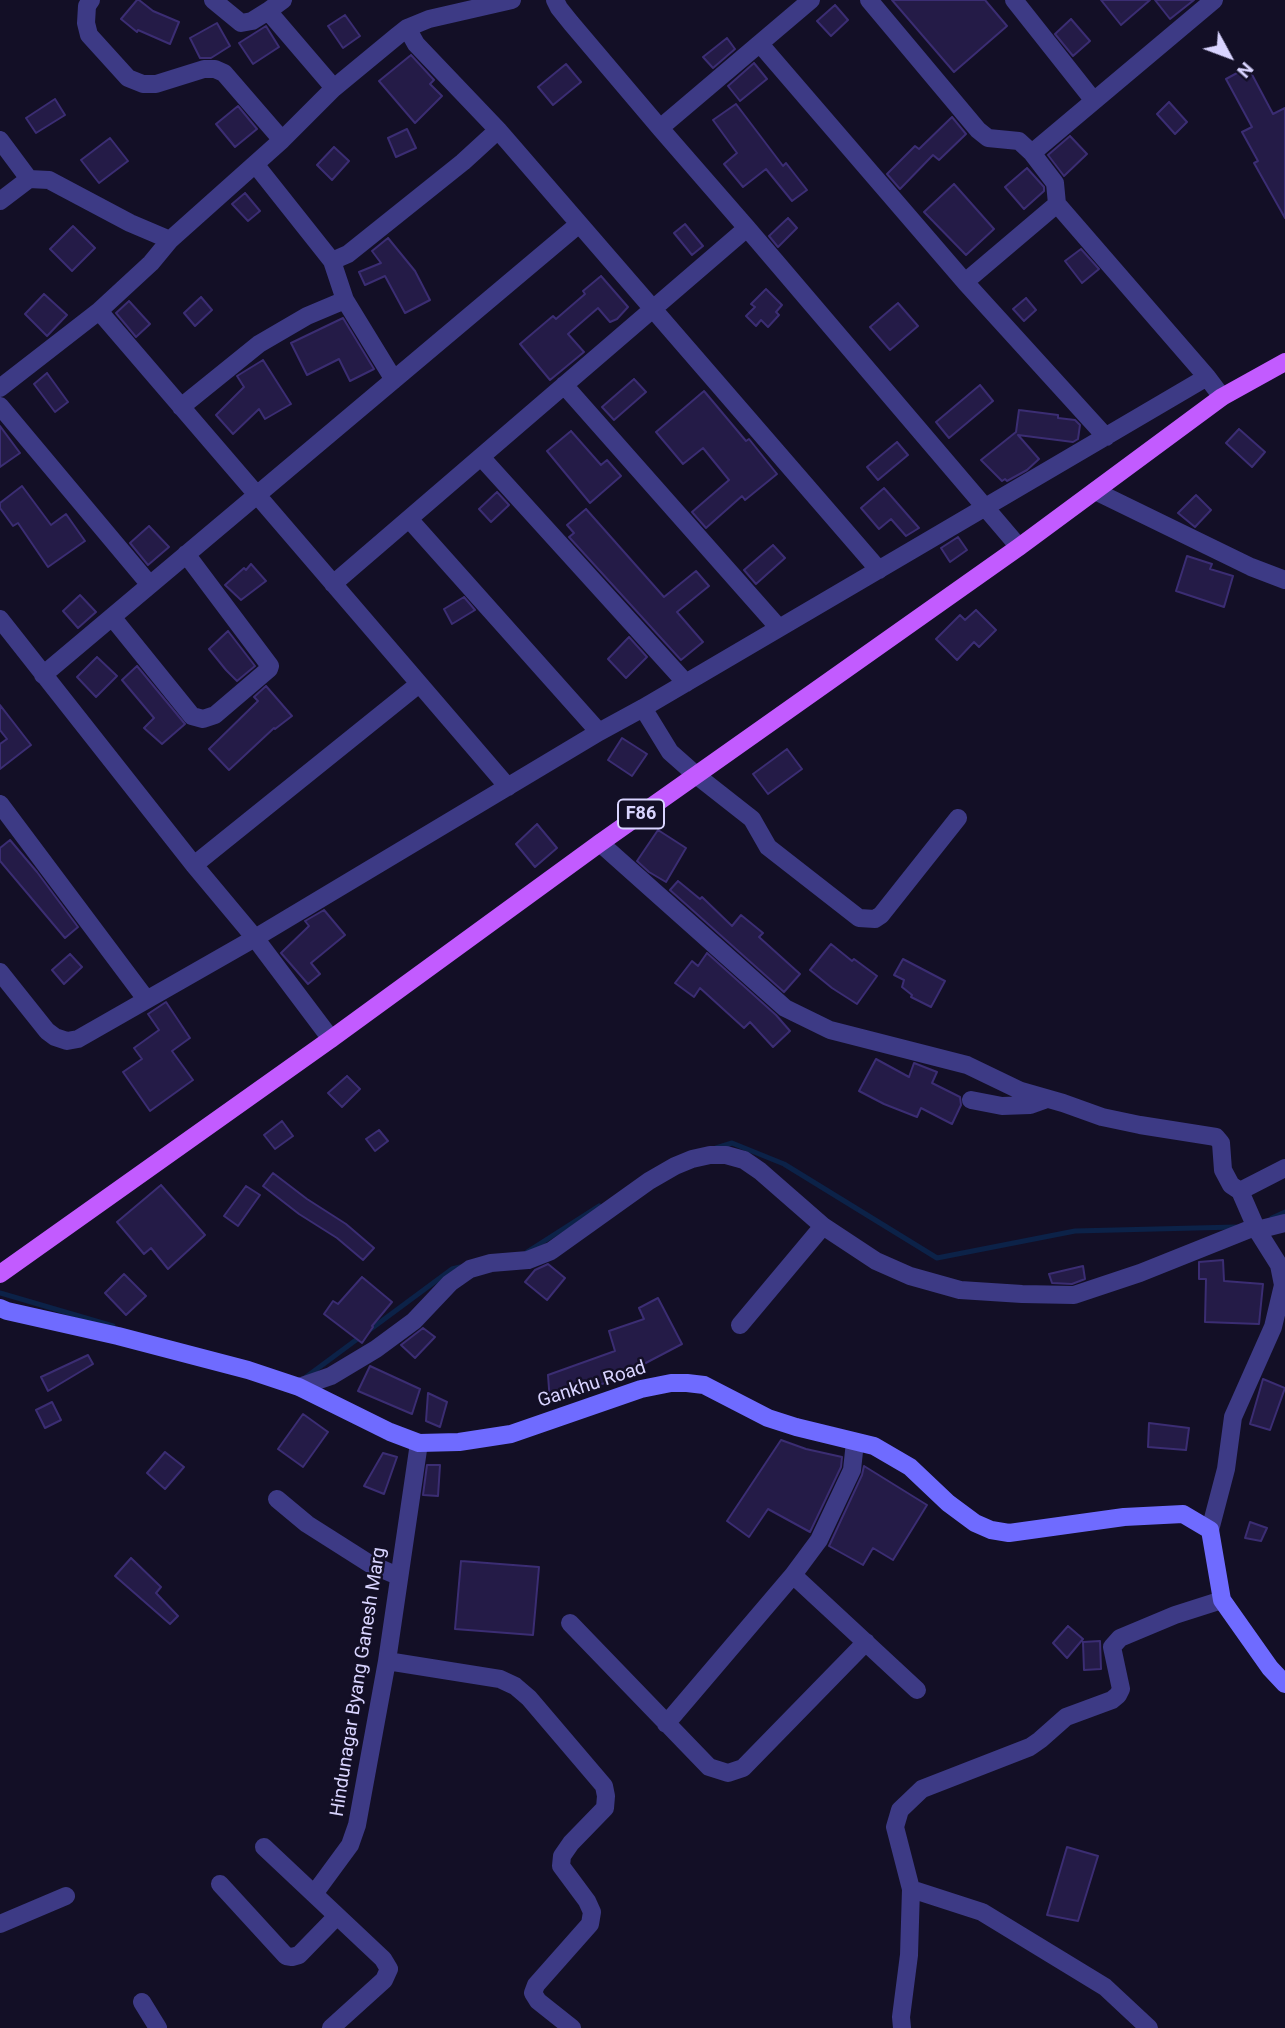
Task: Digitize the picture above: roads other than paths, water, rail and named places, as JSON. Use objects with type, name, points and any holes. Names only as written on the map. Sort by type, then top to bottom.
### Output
[{"type":"main road","name":"F86","points":[[0,1273],[1019,547],[1222,397],[1285,362]]},
{"type":"main road","name":"Gankhu Road","points":[[0,1308],[209,1360],[299,1387],[390,1432],[419,1443],[459,1442],[511,1434],[641,1390],[671,1383],[687,1383],[704,1385],[768,1418],[874,1446],[909,1467],[948,1503],[975,1523],[990,1530],[1009,1533],[1124,1517],[1183,1514],[1210,1530]]},
{"type":"main road","points":[[1210,1530],[1222,1600],[1270,1668],[1285,1684]]},
{"type":"street","points":[[91,0],[87,6],[86,23],[89,35],[128,78],[144,84],[156,84],[204,69],[224,72],[282,140]]},
{"type":"street","points":[[213,0],[241,23],[252,22],[283,0]]},
{"type":"street","points":[[0,388],[99,311],[151,263],[170,240],[282,140],[334,88],[407,28],[429,19],[512,0]]},
{"type":"street","points":[[555,0],[571,23],[660,128],[1019,547]]},
{"type":"street","points":[[660,128],[811,0]]},
{"type":"street","points":[[869,0],[978,130],[988,138],[1019,141],[1032,153],[1055,183],[1057,204],[1222,397]]},
{"type":"street","points":[[1014,0],[1094,101]]},
{"type":"street","points":[[1032,153],[1214,0]]},
{"type":"street","points":[[268,11],[334,88]]},
{"type":"street","points":[[407,28],[416,44],[498,131],[879,570]]},
{"type":"street","points":[[760,44],[965,282],[1106,437]]},
{"type":"street","points":[[332,261],[348,254],[498,131]]},
{"type":"street","points":[[0,140],[29,179]]},
{"type":"street","points":[[255,164],[332,261],[345,300],[394,380]]},
{"type":"street","points":[[0,201],[29,179],[49,180],[130,223],[170,240]]},
{"type":"street","points":[[965,282],[1057,204]]},
{"type":"street","points":[[43,675],[579,224]]},
{"type":"street","points":[[333,584],[747,228]]},
{"type":"street","points":[[181,407],[259,344],[307,316],[345,300]]},
{"type":"street","points":[[99,311],[508,787]]},
{"type":"street","points":[[0,972],[47,1031],[66,1041],[78,1039],[255,938],[599,732],[1207,377]]},
{"type":"street","points":[[564,385],[779,628]]},
{"type":"street","points":[[0,407],[150,585]]},
{"type":"street","points":[[481,457],[686,683]]},
{"type":"street","points":[[1095,491],[1251,567],[1285,580]]},
{"type":"street","points":[[409,519],[599,732]]},
{"type":"street","points":[[112,617],[192,716],[203,719],[215,715],[270,666],[186,554]]},
{"type":"street","points":[[0,619],[6,639],[43,675],[255,938],[331,1039]]},
{"type":"street","points":[[194,865],[419,684]]},
{"type":"street","points":[[643,708],[670,751],[752,820],[768,846],[859,918],[875,919],[881,915],[958,818]]},
{"type":"street","points":[[0,804],[146,999]]},
{"type":"street","points":[[600,843],[785,1008],[830,1030],[967,1065],[1021,1091],[1127,1123],[1216,1137],[1221,1143],[1223,1170],[1231,1185],[1240,1191],[1256,1228],[1279,1265],[1283,1285],[1273,1327],[1233,1418],[1226,1469],[1210,1530]]},
{"type":"street","points":[[971,1100],[1002,1106],[1030,1105],[1048,1100]]},
{"type":"street","points":[[299,1387],[331,1376],[376,1349],[414,1321],[450,1283],[470,1269],[491,1263],[528,1260],[551,1251],[649,1181],[675,1166],[710,1155],[726,1155],[744,1160],[823,1226],[876,1261],[910,1276],[960,1290],[1074,1295],[1140,1273],[1256,1228],[1285,1223]]},
{"type":"street","points":[[1240,1191],[1285,1168]]},
{"type":"street","points":[[740,1325],[823,1226]]},
{"type":"street","points":[[666,1724],[793,1576],[820,1540],[852,1470],[855,1442]]},
{"type":"street","name":"Hindunagar Byang Ganesh Marg","points":[[314,1894],[350,1845],[357,1825],[387,1661],[419,1443]]},
{"type":"street","points":[[277,1499],[307,1524],[349,1551],[398,1576]]},
{"type":"street","points":[[793,1576],[917,1690]]},
{"type":"street","points":[[902,2028],[909,1955],[911,1889],[895,1827],[900,1810],[922,1789],[1030,1747],[1066,1717],[1112,1700],[1121,1689],[1112,1647],[1120,1638],[1175,1615],[1222,1600]]},
{"type":"street","points":[[570,1623],[709,1767],[728,1773],[743,1768],[866,1642]]},
{"type":"street","points":[[387,1661],[500,1679],[514,1686],[529,1698],[604,1786],[605,1808],[562,1856],[561,1866],[592,1912],[590,1924],[533,1993],[538,2001],[572,2028]]},
{"type":"street","points":[[264,1847],[383,1959],[389,1969],[384,1980],[331,2028]]},
{"type":"street","points":[[220,1884],[286,1956],[299,1955],[337,1916]]},
{"type":"street","points":[[911,1889],[982,1912],[1105,1987],[1149,2028]]},
{"type":"street","points":[[0,1924],[65,1896]]},
{"type":"street","points":[[142,2002],[158,2028]]},
{"type":"waterway","points":[[716,1148],[732,1143],[784,1164],[937,1258],[1075,1231],[1236,1227]]},
{"type":"waterway","points":[[527,1252],[599,1206]]},
{"type":"waterway","points":[[1272,1218],[1285,1212]]},
{"type":"waterway","points":[[306,1377],[452,1269],[460,1267]]},
{"type":"waterway","points":[[0,1293],[113,1326]]}]
